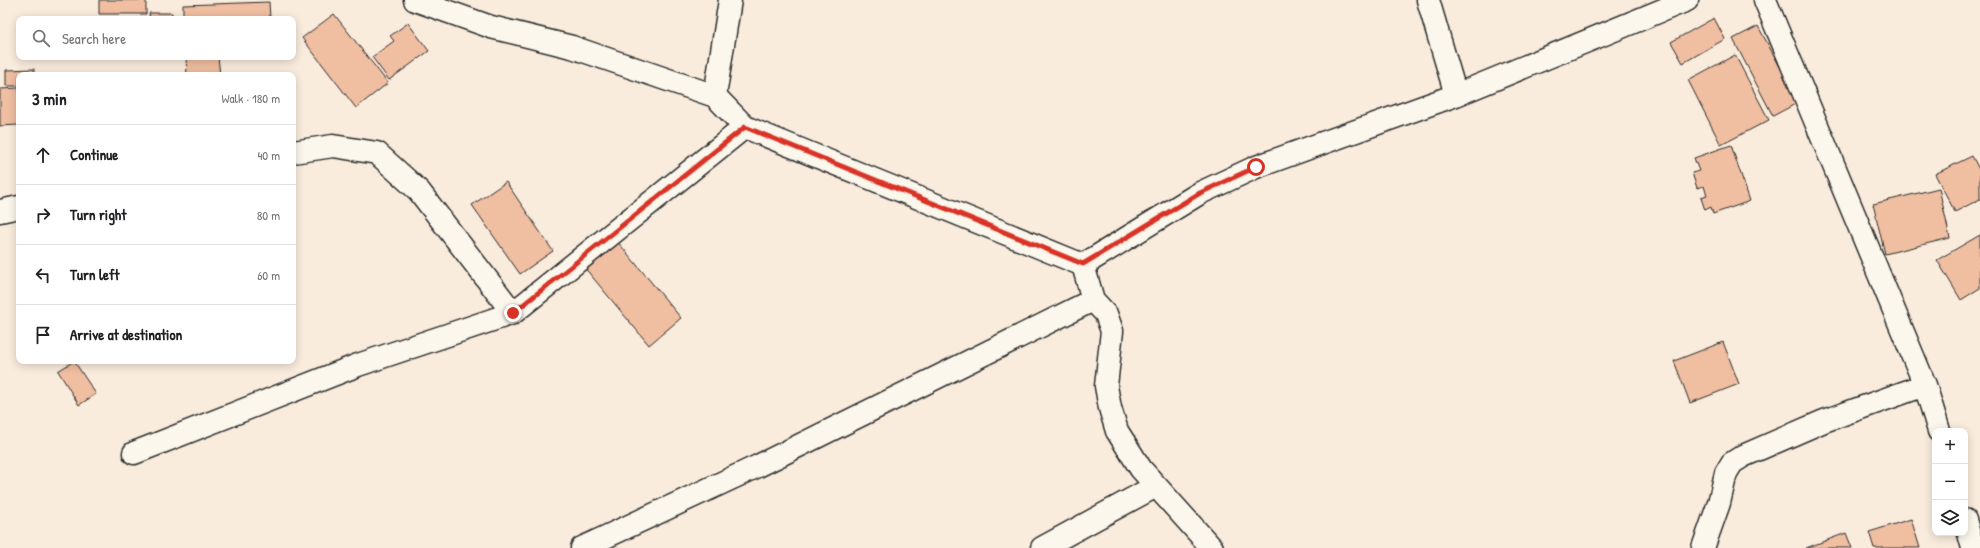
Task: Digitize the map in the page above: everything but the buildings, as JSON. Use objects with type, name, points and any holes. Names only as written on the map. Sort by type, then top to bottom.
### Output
[{"type":"street","points":[[416,0],[491,27],[572,47],[715,96],[745,127],[1083,264]]},
{"type":"street","points":[[715,96],[730,0]]},
{"type":"street","points":[[1428,0],[1456,95]]},
{"type":"street","points":[[1083,264],[1200,193],[1256,167],[1456,95],[1687,0]]},
{"type":"street","points":[[1765,0],[1925,385],[1938,428]]},
{"type":"street","points":[[134,453],[358,365],[513,313],[745,127]]},
{"type":"street","points":[[296,152],[333,146],[377,153],[419,191],[513,313]]},
{"type":"street","points":[[0,211],[16,208]]},
{"type":"street","points":[[1083,264],[1093,300],[1106,314],[1112,331],[1106,386],[1110,408],[1117,431],[1141,469],[1212,548]]},
{"type":"street","points":[[582,548],[758,466],[1093,300]]},
{"type":"street","points":[[1703,548],[1719,503],[1726,473],[1732,463],[1743,456],[1824,420],[1925,385]]},
{"type":"street","points":[[1042,548],[1156,486]]},
{"type":"street","points":[[1968,530],[1973,548]]},
{"type":"route","points":[[513,313],[745,127],[1083,264],[1200,193],[1256,167]]}]
